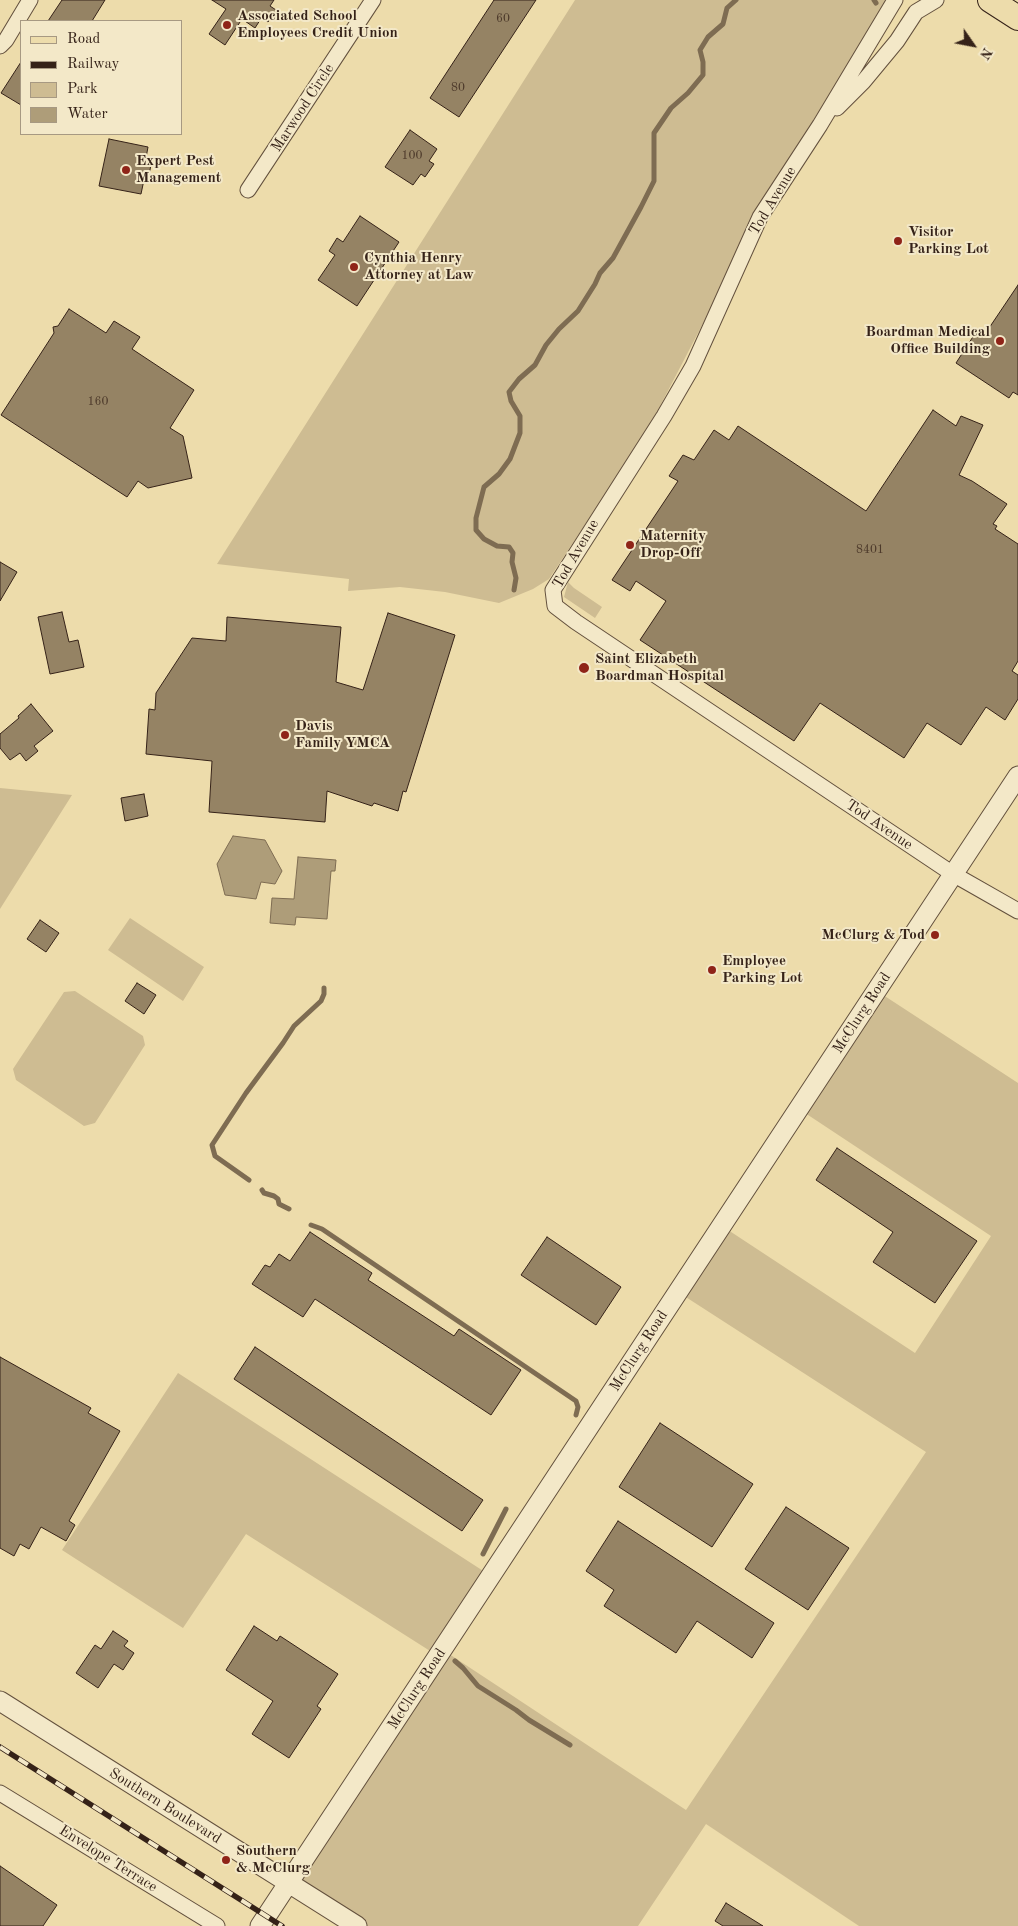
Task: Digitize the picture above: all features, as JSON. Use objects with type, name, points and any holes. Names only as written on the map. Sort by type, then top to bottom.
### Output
[{"type":"main road","points":[[990,0],[1018,18]]},
{"type":"street","points":[[0,46],[6,40],[30,0]]},
{"type":"street","name":"Marwood Circle","points":[[248,190],[373,0]]},
{"type":"street","name":"Tod Avenue","points":[[896,0],[820,125],[760,216],[693,366],[553,590],[555,606],[576,622],[953,874],[1018,911]]},
{"type":"street","name":"Tod Avenue","points":[[820,125],[863,82],[897,41],[916,12],[936,0]]},
{"type":"street","name":"McClurg Road","points":[[260,1926],[1018,776]]},
{"type":"street","name":"Southern Boulevard","points":[[0,1701],[357,1926]]},
{"type":"street","name":"Envelope Terrace","points":[[0,1792],[217,1926]]},
{"type":"green space","points":[[575,0],[890,0],[751,218],[710,310],[647,431],[549,579],[533,589],[499,603],[445,592],[400,587],[348,591],[349,579],[217,564]]},
{"type":"green space","points":[[568,582],[602,607],[595,618],[564,597]]},
{"type":"green space","points":[[0,788],[72,795],[0,909]]},
{"type":"green space","points":[[130,918],[204,967],[183,1001],[108,950]]},
{"type":"green space","points":[[75,991],[143,1036],[145,1045],[95,1123],[84,1126],[16,1080],[13,1069],[64,992]]},
{"type":"green space","points":[[877,991],[1018,1083],[1018,1926],[859,1926],[706,1824],[638,1926],[357,1926],[288,1884],[438,1656],[246,1534],[183,1628],[62,1550],[178,1373],[491,1576],[443,1650],[686,1810],[926,1452],[678,1292],[722,1226],[915,1353],[991,1236],[799,1109]]},
{"type":"water","points":[[233,836],[265,840],[282,871],[275,884],[261,882],[256,899],[225,895],[217,864]]},
{"type":"water","points":[[298,857],[336,860],[335,871],[331,871],[327,919],[296,917],[295,925],[270,923],[272,898],[294,899]]},
{"type":"building","points":[[62,0],[105,0],[93,20],[49,20]]},
{"type":"building","name":"Associated School Employees Credit Union","points":[[212,0],[274,0],[270,6],[276,10],[268,22],[262,17],[255,28],[242,19],[225,45],[209,34],[226,9]]},
{"type":"building","points":[[494,0],[536,0],[459,117],[430,98]]},
{"type":"building","points":[[20,64],[20,104],[1,93]]},
{"type":"building","points":[[410,130],[437,149],[429,161],[434,164],[425,177],[421,174],[413,185],[385,167]]},
{"type":"building","name":"Expert Pest Management","points":[[109,139],[148,147],[145,163],[151,164],[149,176],[145,175],[141,194],[99,186]]},
{"type":"building","name":"Cynthia Henry Attorney at Law","points":[[360,216],[399,242],[357,306],[318,280],[335,255],[329,251],[337,238],[343,242]]},
{"type":"building","name":"Boardman Medical Office Building","points":[[1018,285],[1018,395],[1013,392],[1009,398],[956,363],[976,332],[983,337]]},
{"type":"building","points":[[69,309],[106,333],[114,321],[140,337],[132,349],[194,390],[170,428],[183,436],[192,478],[148,488],[138,481],[127,497],[1,415],[54,333],[53,327],[58,326]]},
{"type":"building","points":[[933,410],[956,426],[961,416],[983,425],[959,475],[972,481],[1007,504],[993,524],[997,526],[995,529],[1018,544],[1018,661],[1012,671],[1018,675],[1018,699],[1005,720],[986,707],[961,745],[927,723],[904,758],[820,703],[794,741],[640,640],[666,601],[636,581],[630,591],[612,580],[678,481],[669,476],[683,455],[694,460],[714,430],[729,440],[738,426],[866,511]]},
{"type":"building","points":[[0,562],[17,572],[0,601]]},
{"type":"building","points":[[62,612],[69,642],[78,640],[84,667],[50,674],[38,617]]},
{"type":"building","name":"Davis Family YMCA","points":[[388,613],[455,635],[406,792],[403,791],[398,811],[374,803],[372,806],[327,791],[325,822],[209,812],[212,761],[146,754],[149,709],[155,710],[156,693],[192,638],[226,641],[227,617],[341,627],[336,682],[363,690]]},
{"type":"building","points":[[31,704],[53,731],[34,746],[38,751],[26,761],[20,753],[10,760],[0,748],[0,734],[19,718],[18,716]]},
{"type":"building","points":[[144,794],[148,816],[125,821],[121,798]]},
{"type":"building","points":[[40,920],[59,933],[46,952],[27,939]]},
{"type":"building","points":[[137,983],[156,995],[144,1014],[125,1001]]},
{"type":"building","points":[[837,1148],[977,1241],[935,1303],[873,1262],[893,1232],[816,1180]]},
{"type":"building","points":[[310,1232],[372,1273],[368,1280],[454,1336],[459,1329],[521,1370],[491,1415],[315,1299],[303,1317],[252,1284],[265,1265],[270,1267],[279,1254],[290,1261]]},
{"type":"building","points":[[547,1237],[621,1287],[596,1325],[521,1275]]},
{"type":"building","points":[[255,1347],[483,1500],[462,1531],[234,1379]]},
{"type":"building","points":[[0,1357],[91,1408],[88,1413],[120,1431],[69,1521],[75,1525],[66,1541],[41,1527],[29,1549],[20,1544],[14,1556],[0,1548]]},
{"type":"building","points":[[660,1423],[753,1484],[712,1547],[619,1487]]},
{"type":"building","points":[[786,1507],[849,1548],[808,1610],[745,1569]]},
{"type":"building","points":[[618,1521],[774,1623],[752,1658],[697,1621],[676,1653],[604,1606],[614,1590],[586,1571]]},
{"type":"building","points":[[254,1626],[277,1641],[280,1636],[338,1674],[317,1706],[321,1709],[289,1758],[252,1734],[273,1701],[226,1670]]},
{"type":"building","points":[[113,1631],[128,1641],[124,1646],[134,1653],[123,1670],[114,1664],[98,1688],[76,1673],[95,1645],[101,1649]]},
{"type":"building","points":[[0,1866],[57,1905],[43,1926],[0,1926]]},
{"type":"building","points":[[726,1903],[763,1926],[723,1926],[715,1921]]},
{"type":"waterway","points":[[514,590],[516,578],[512,562],[513,553],[509,547],[497,546],[484,539],[476,530],[476,518],[484,487],[499,474],[510,459],[520,433],[520,416],[511,401],[509,392],[519,379],[535,365],[546,345],[559,329],[578,311],[600,273],[613,258],[654,181],[654,133],[671,108],[688,93],[703,75],[703,62],[700,50],[708,37],[723,24],[727,8],[736,0]]},
{"type":"waterway","points":[[249,1180],[215,1156],[212,1145],[246,1093],[294,1026],[321,1001],[324,988]]},
{"type":"waterway","points":[[262,1190],[264,1193],[274,1196],[278,1199],[279,1204],[289,1209]]},
{"type":"waterway","points":[[311,1225],[322,1229],[576,1401],[578,1407],[576,1415]]},
{"type":"waterway","points":[[483,1554],[506,1509]]},
{"type":"waterway","points":[[455,1661],[478,1686],[570,1745]]},
{"type":"railway","points":[[0,1747],[282,1926]]},
{"type":"place","name":"Associated School Employees Credit Union","points":[[227,25]]},
{"type":"place","name":"Expert Pest Management","points":[[126,170]]},
{"type":"place","name":"Visitor Parking Lot","points":[[898,241]]},
{"type":"place","name":"Cynthia Henry Attorney at Law","points":[[354,267]]},
{"type":"place","name":"Boardman Medical Office Building","points":[[1000,341]]},
{"type":"place","name":"Maternity Drop-Off","points":[[630,545]]},
{"type":"place","name":"Saint Elizabeth Boardman Hospital","points":[[584,668]]},
{"type":"place","name":"Davis Family YMCA","points":[[285,735]]},
{"type":"place","name":"McClurg & Tod","points":[[935,935]]},
{"type":"place","name":"Employee Parking Lot","points":[[712,970]]},
{"type":"place","name":"Southern & McClurg","points":[[226,1860]]}]
